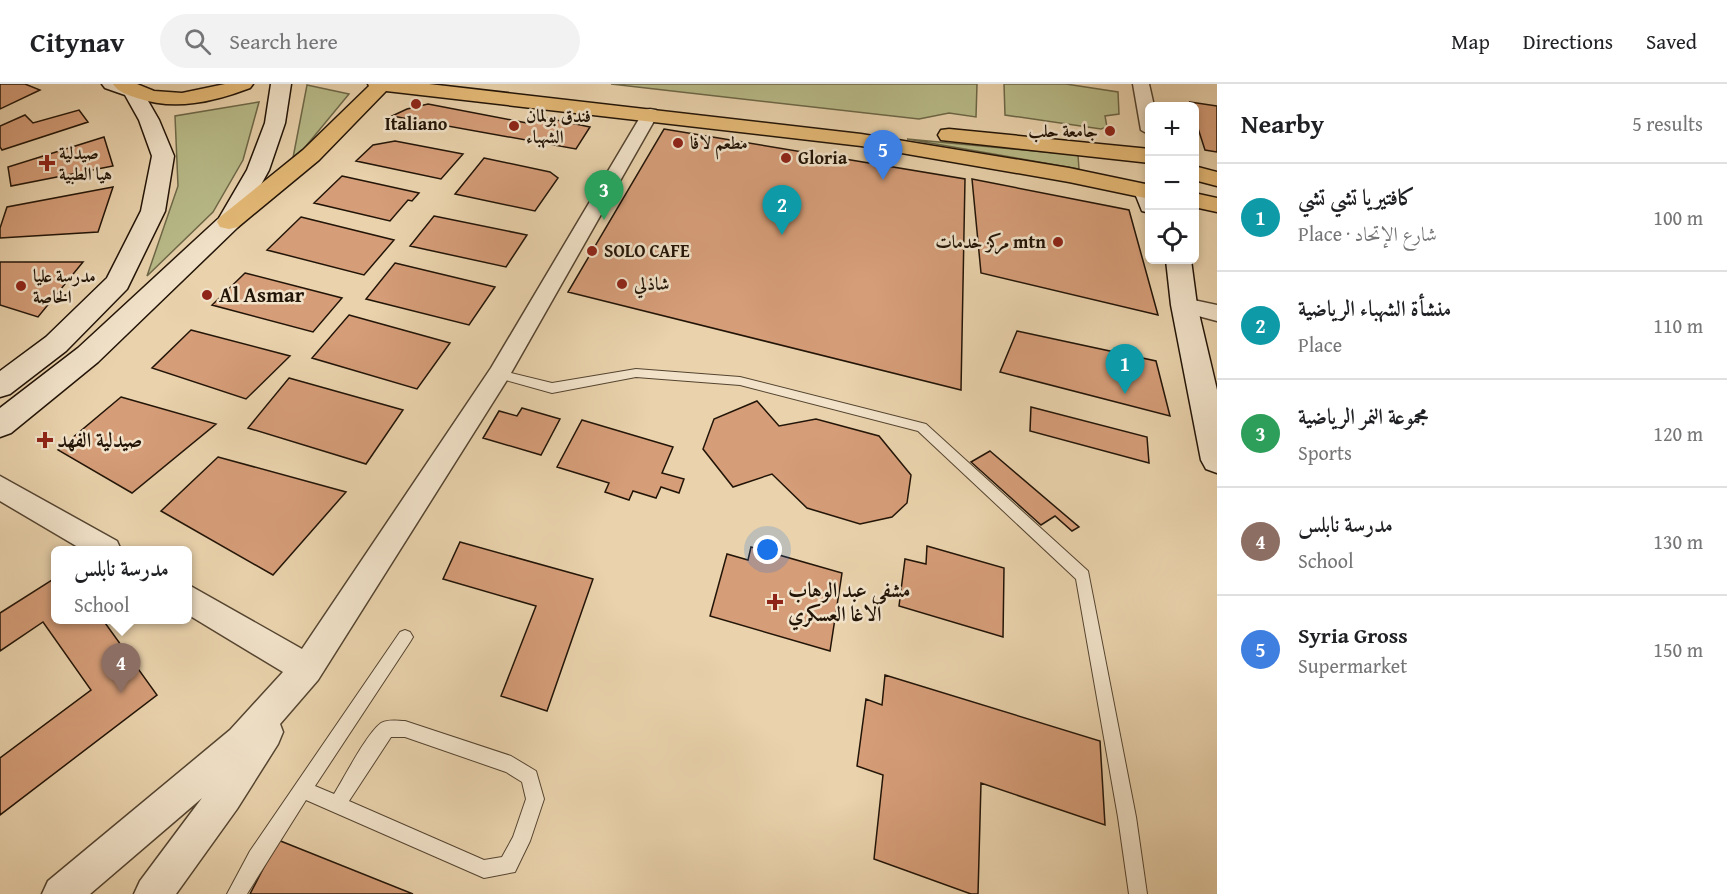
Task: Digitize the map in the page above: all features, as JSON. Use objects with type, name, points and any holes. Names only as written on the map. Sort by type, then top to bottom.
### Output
[{"type":"main road","points":[[123,86],[153,97],[177,98],[204,96],[243,84]]},
{"type":"main road","points":[[229,222],[311,154],[380,84],[861,140],[1145,194]]},
{"type":"main road","points":[[488,84],[1144,156]]},
{"type":"main road","points":[[1144,156],[1122,162],[1120,168],[1122,175],[1130,183],[1145,193]]},
{"type":"main road","points":[[1199,175],[1217,179]]},
{"type":"main road","points":[[1199,201],[1217,205]]},
{"type":"street","points":[[0,424],[88,355],[229,222],[258,170],[275,123],[281,84]]},
{"type":"street","points":[[1141,84],[1145,107]]},
{"type":"street","points":[[0,386],[56,345],[118,283],[153,211],[163,156],[149,120],[123,86]]},
{"type":"street","points":[[153,894],[225,796],[499,374],[650,114]]},
{"type":"street","points":[[1177,264],[1217,460]]},
{"type":"street","points":[[1185,305],[1217,313]]},
{"type":"street","points":[[0,487],[100,546]]},
{"type":"street","points":[[192,602],[299,680]]},
{"type":"street","points":[[61,894],[242,742],[299,680]]},
{"type":"lane","points":[[499,374],[552,388],[636,373],[740,381],[922,427],[1083,576],[1127,816],[1138,894]]},
{"type":"lane","points":[[237,894],[257,858],[405,638]]},
{"type":"lane","points":[[303,790],[337,805],[484,869],[508,865],[521,841],[535,799],[531,777],[511,765],[405,729],[387,729],[337,805]]},
{"type":"green space","points":[[611,84],[977,84],[976,117],[949,113],[919,119]]},
{"type":"green space","points":[[1004,84],[1066,84],[1118,92],[1119,114],[1105,116],[1107,127],[1101,129],[1005,115]]},
{"type":"green space","points":[[307,85],[349,94],[292,163]]},
{"type":"green space","points":[[259,102],[243,160],[213,212],[147,276],[178,186],[175,116]]},
{"type":"green space","points":[[907,139],[1078,155],[1079,169]]},
{"type":"building","points":[[0,84],[25,84],[40,90],[0,109]]},
{"type":"building","points":[[1199,103],[1217,106],[1217,152],[1205,150],[1199,131]]},
{"type":"building","name":"فندق بولمان الشهباء","points":[[428,104],[532,124],[542,117],[590,127],[576,149],[392,116],[407,109]]},
{"type":"building","points":[[79,110],[88,122],[2,150],[0,147],[0,126],[25,115],[33,123]]},
{"type":"building","points":[[664,129],[965,179],[961,390],[568,292]]},
{"type":"building","points":[[104,137],[113,166],[11,186],[8,167]]},
{"type":"building","points":[[395,141],[463,154],[441,179],[356,161],[373,145]]},
{"type":"building","points":[[484,158],[550,172],[558,178],[535,211],[455,194]]},
{"type":"building","points":[[342,176],[419,193],[412,201],[408,200],[390,221],[314,203]]},
{"type":"building","name":"مركز خدمات mtn","points":[[972,179],[1129,210],[1158,315],[981,273]]},
{"type":"building","points":[[113,187],[98,232],[0,238],[0,228],[7,207]]},
{"type":"building","points":[[434,216],[527,235],[506,267],[410,246]]},
{"type":"building","points":[[301,217],[394,240],[364,275],[267,250]]},
{"type":"building","points":[[0,262],[83,262],[38,317],[0,305]]},
{"type":"building","points":[[395,263],[495,287],[469,325],[366,299]]},
{"type":"building","points":[[245,273],[342,298],[313,332],[212,305]]},
{"type":"building","points":[[349,315],[450,343],[417,389],[312,358]]},
{"type":"building","points":[[191,330],[290,356],[246,399],[152,368]]},
{"type":"building","points":[[1017,331],[1156,361],[1170,416],[1000,372]]},
{"type":"building","points":[[289,378],[403,410],[366,464],[248,428]]},
{"type":"building","points":[[121,397],[216,424],[132,493],[58,450]]},
{"type":"building","points":[[757,401],[779,426],[816,419],[879,436],[911,475],[907,503],[892,517],[860,524],[807,508],[772,474],[733,487],[703,449],[714,419]]},
{"type":"building","points":[[1031,407],[1147,437],[1149,463],[1030,431]]},
{"type":"building","points":[[522,408],[560,419],[541,455],[483,438],[499,411],[517,416]]},
{"type":"building","points":[[582,420],[673,447],[662,473],[684,479],[679,493],[661,487],[656,498],[633,491],[629,500],[605,492],[609,483],[557,467]]},
{"type":"building","points":[[990,451],[1079,527],[1072,531],[1055,516],[1041,525],[971,462]]},
{"type":"building","points":[[218,457],[346,492],[273,575],[161,511]]},
{"type":"building","points":[[460,542],[593,579],[547,711],[501,696],[536,606],[443,579]]},
{"type":"building","points":[[927,546],[1004,568],[1003,637],[899,606],[905,559],[926,564]]},
{"type":"building","points":[[751,547],[842,573],[830,651],[710,616],[727,554],[748,560]]},
{"type":"building","points":[[51,581],[51,624],[106,624],[157,695],[0,815],[0,758],[91,690],[43,622],[0,651],[0,613]]},
{"type":"building","points":[[885,675],[1100,741],[1105,825],[981,783],[978,894],[971,894],[874,859],[883,775],[857,766],[866,699],[882,705]]},
{"type":"building","points":[[278,840],[413,894],[250,894]]},
{"type":"place","name":"Italiano","points":[[416,104]]},
{"type":"place","name":"فندق بولمان الشهباء","points":[[514,126]]},
{"type":"place","name":"جامعة حلب","points":[[1110,131]]},
{"type":"place","name":"مطعم لافا","points":[[678,143]]},
{"type":"place","name":"Gloria","points":[[786,158]]},
{"type":"place","name":"صيدلية هيا الطبية","points":[[47,163]]},
{"type":"place","name":"Syria Gross","points":[[883,180]]},
{"type":"place","name":"مجموعة النمر الرياضية","points":[[604,220]]},
{"type":"place","name":"منشأة الشهباء الرياضية","points":[[782,235]]},
{"type":"place","name":"مركز خدمات mtn","points":[[1058,242]]},
{"type":"place","name":"SOLO CAFE","points":[[592,251]]},
{"type":"place","name":"شاذلي","points":[[622,284]]},
{"type":"place","name":"مدرسة عليا الخاصة","points":[[21,286]]},
{"type":"place","name":"Al Asmar","points":[[207,295]]},
{"type":"place","name":"كافتيريا تشي تشي","points":[[1125,394]]},
{"type":"place","name":"صيدلية الفهد","points":[[45,440]]},
{"type":"place","name":"مشفى عبد الوهاب الاغا العسكري","points":[[775,602]]},
{"type":"place","name":"مدرسة نابلس","points":[[121,693]]}]
